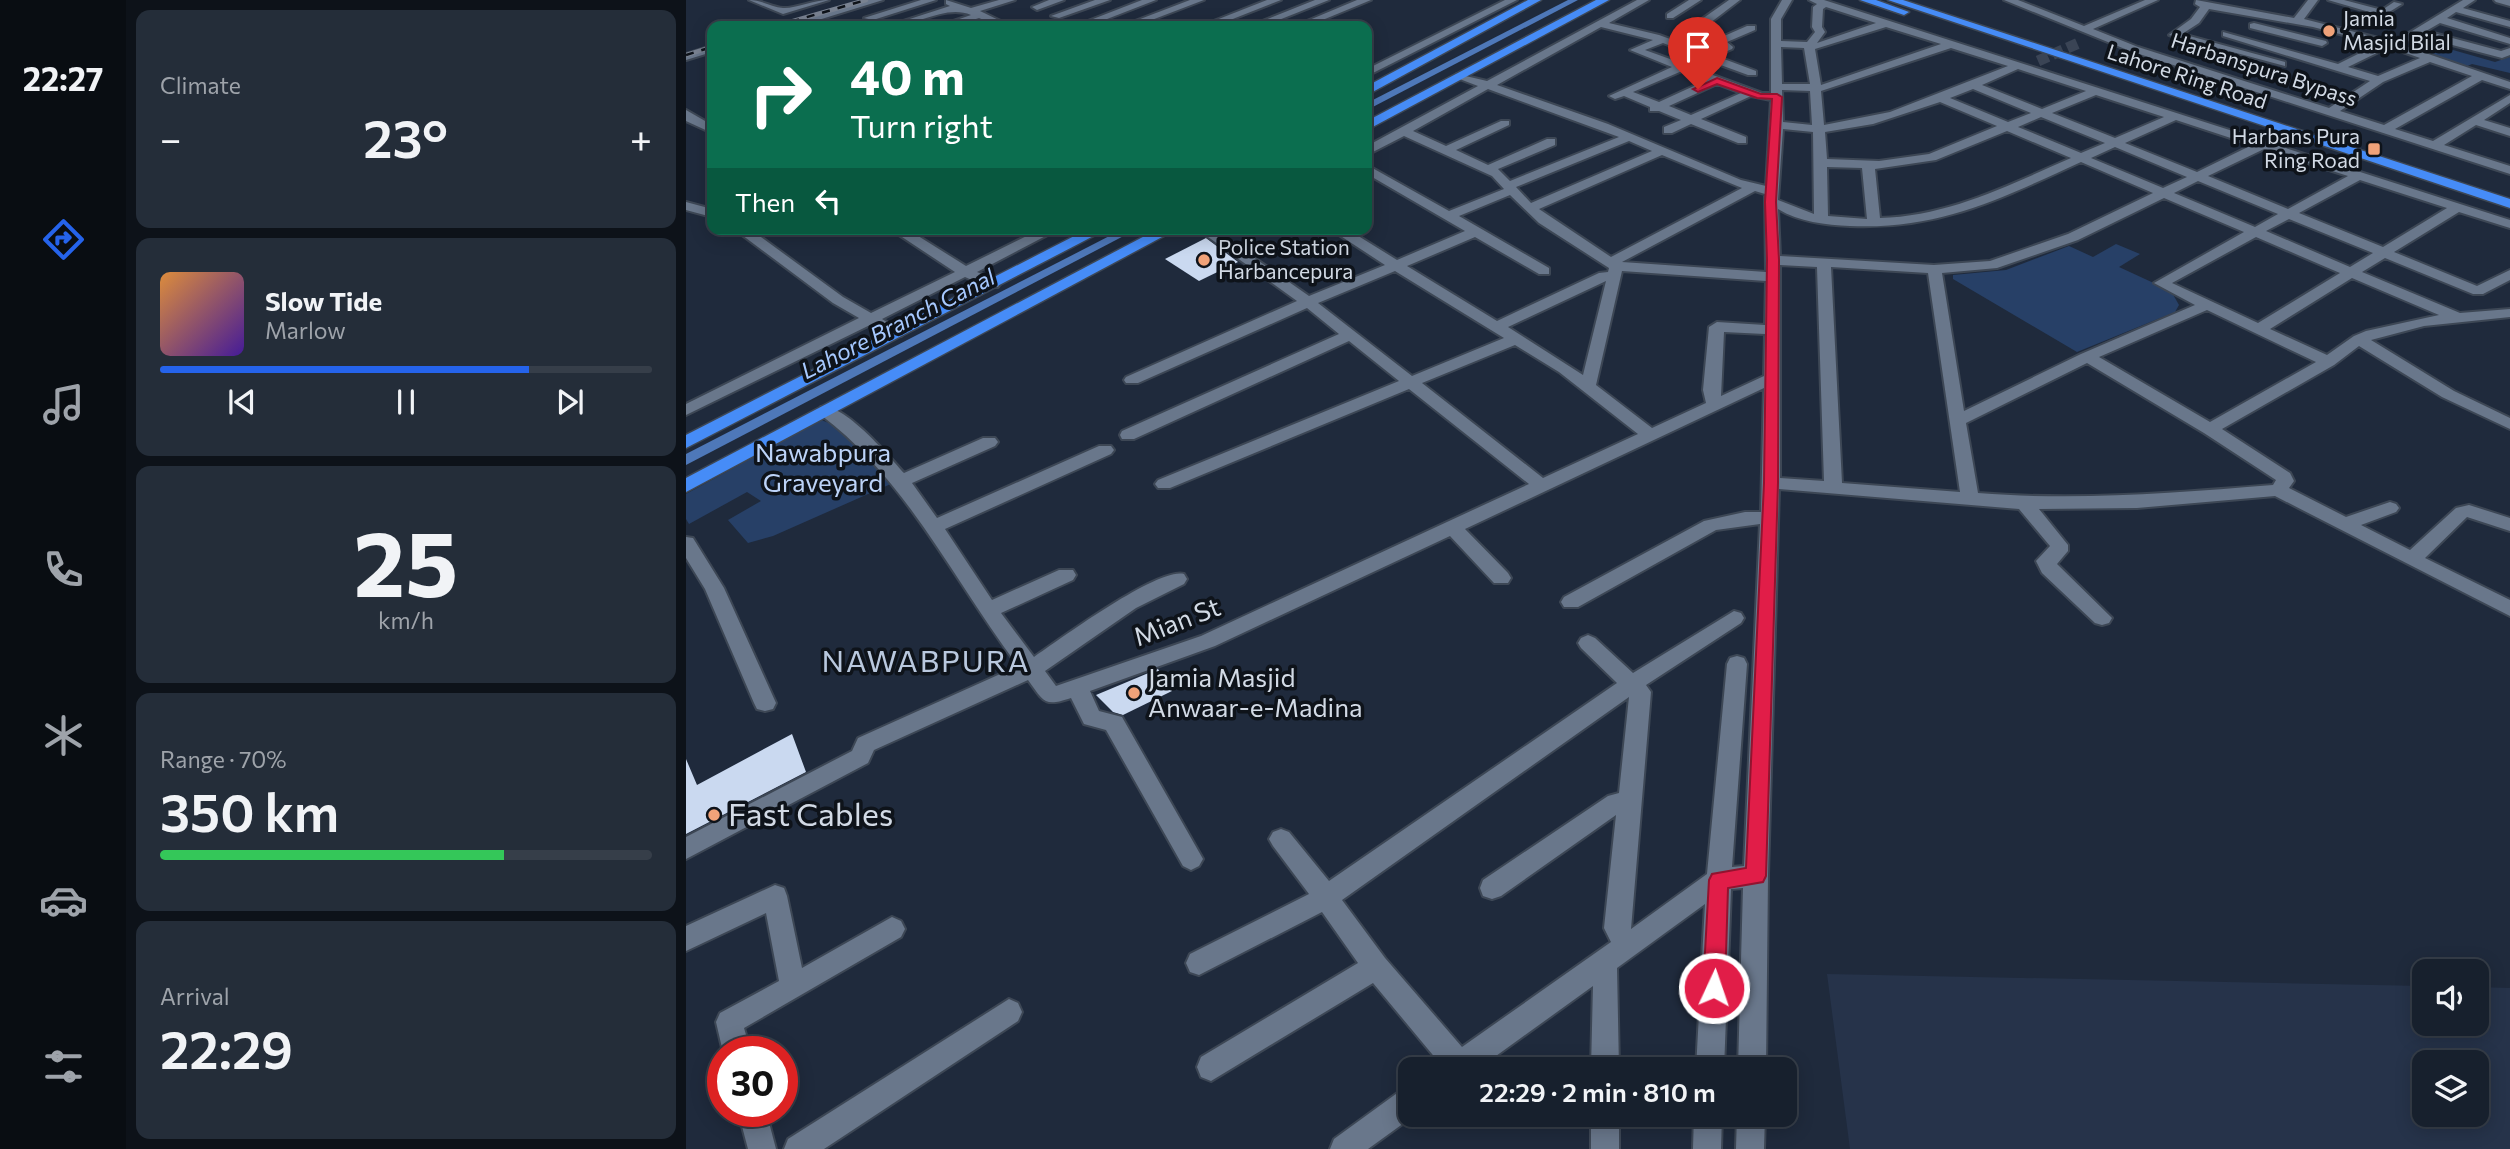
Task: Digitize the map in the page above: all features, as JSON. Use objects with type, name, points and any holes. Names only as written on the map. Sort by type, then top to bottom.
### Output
[{"type":"highway","points":[[1372,88],[1536,0]]},
{"type":"highway","points":[[1459,43],[1548,0]]},
{"type":"highway","points":[[1372,122],[1605,0]]},
{"type":"highway","points":[[1531,40],[1555,33],[1621,0]]},
{"type":"highway","points":[[1865,0],[2202,108],[2368,153]]},
{"type":"highway","name":"Lahore Ring Road","points":[[1893,0],[2368,153],[2510,195]]},
{"type":"highway","name":"Lahore Ring Road","points":[[1913,0],[2368,153],[2510,204]]},
{"type":"highway","points":[[2164,76],[2368,153]]},
{"type":"highway","points":[[686,442],[1088,235]]},
{"type":"highway","points":[[686,486],[1159,235]]},
{"type":"street","points":[[756,0],[783,11],[824,0]]},
{"type":"street","points":[[806,21],[878,0]]},
{"type":"street","points":[[869,18],[931,0]]},
{"type":"street","points":[[943,0],[991,21]]},
{"type":"street","points":[[956,21],[1010,0]]},
{"type":"street","points":[[1046,11],[1059,0]]},
{"type":"street","points":[[1046,11],[1105,0]]},
{"type":"street","points":[[1094,21],[1151,0]]},
{"type":"street","points":[[1141,21],[1199,0]]},
{"type":"street","points":[[1219,21],[1276,0]]},
{"type":"street","points":[[1268,21],[1324,0]]},
{"type":"street","points":[[1313,21],[1366,0]]},
{"type":"street","points":[[1372,71],[1512,0]]},
{"type":"street","points":[[1372,148],[1644,0]]},
{"type":"street","points":[[1670,16],[1696,0]]},
{"type":"street","points":[[1706,21],[1735,0]]},
{"type":"street","points":[[1752,1057],[1756,876],[1771,483],[1772,197],[1777,125],[1778,44],[1776,19],[1787,0]]},
{"type":"street","name":"Harbanspura Bypass","points":[[2008,0],[2082,36],[2095,35],[2177,58],[2510,170]]},
{"type":"street","points":[[2082,36],[2154,0]]},
{"type":"street","points":[[2241,10],[2248,0]]},
{"type":"street","points":[[2254,13],[2265,0]]},
{"type":"street","points":[[2297,21],[2314,0]]},
{"type":"street","points":[[2333,0],[2383,13],[2399,2]]},
{"type":"street","points":[[2380,0],[2399,2]]},
{"type":"street","points":[[2340,66],[2417,32],[2470,0]]},
{"type":"street","points":[[2500,0],[2510,3]]},
{"type":"street","points":[[1809,46],[1820,32],[1817,27],[1820,2],[2510,225]]},
{"type":"street","points":[[2281,64],[2174,35],[2195,21],[2204,3],[2297,21],[2392,44],[2481,76],[2510,95],[2435,145]]},
{"type":"street","points":[[909,21],[959,6]]},
{"type":"street","points":[[2350,17],[2359,7]]},
{"type":"street","points":[[2455,9],[2510,24]]},
{"type":"street","points":[[1046,11],[1069,21]]},
{"type":"street","points":[[2194,50],[2236,29],[2247,30],[2269,16]]},
{"type":"street","points":[[2438,19],[2510,41]]},
{"type":"street","points":[[1599,24],[1662,40],[1752,73]]},
{"type":"street","points":[[1778,44],[1820,46],[1884,24]]},
{"type":"street","points":[[2254,26],[2322,43]]},
{"type":"street","points":[[1742,140],[1659,106],[1619,94],[1728,48],[1719,42],[1751,28]]},
{"type":"street","points":[[2417,32],[2502,55],[2510,51]]},
{"type":"street","points":[[1555,33],[1574,38]]},
{"type":"street","points":[[2227,34],[2340,66],[2379,80]]},
{"type":"street","points":[[1662,40],[1635,50],[1760,96],[1815,88],[1949,45]]},
{"type":"street","points":[[1809,46],[1814,65],[1819,129],[1821,218]]},
{"type":"street","points":[[2332,112],[2379,80],[2430,58]]},
{"type":"street","points":[[1777,125],[1819,129],[1882,118],[2038,61]]},
{"type":"street","points":[[1461,76],[1628,136],[1772,197],[1797,214],[1874,222],[1926,218],[1956,211],[2173,117]]},
{"type":"street","points":[[2386,129],[2481,76]]},
{"type":"street","points":[[1643,114],[1717,80]]},
{"type":"street","points":[[1971,84],[2477,291],[2510,274]]},
{"type":"street","points":[[1821,163],[1907,163],[1932,157],[2093,92]]},
{"type":"street","points":[[1668,130],[1749,93]]},
{"type":"street","points":[[1938,97],[2458,318]]},
{"type":"street","points":[[2489,110],[2510,117]]},
{"type":"street","points":[[686,113],[689,118],[707,127]]},
{"type":"street","points":[[2473,120],[2510,132]]},
{"type":"street","points":[[1446,150],[1505,123]]},
{"type":"street","points":[[1404,131],[1488,169],[1529,208],[1614,269],[1773,268],[1824,263],[1934,269],[1980,266],[2014,259],[2073,237],[2262,145]]},
{"type":"street","points":[[1450,215],[1628,136]]},
{"type":"street","points":[[1488,169],[1551,142]]},
{"type":"street","points":[[1529,208],[1608,177],[1662,151]]},
{"type":"street","points":[[1868,165],[1874,222]]},
{"type":"street","points":[[1372,172],[1544,271]]},
{"type":"street","points":[[2328,362],[2161,283],[2359,175]]},
{"type":"street","points":[[1496,327],[1604,276],[1752,188]]},
{"type":"street","points":[[686,206],[707,212]]},
{"type":"street","points":[[2259,329],[2458,207]]},
{"type":"street","points":[[1132,380],[1477,231]]},
{"type":"street","points":[[750,235],[869,319],[896,333]]},
{"type":"street","points":[[906,235],[965,272],[993,284]]},
{"type":"street","points":[[686,411],[1040,235]]},
{"type":"street","points":[[1217,235],[1414,383],[1540,484]]},
{"type":"street","points":[[1346,235],[1565,369],[1650,435]]},
{"type":"street","points":[[1824,263],[1833,488]]},
{"type":"street","points":[[1588,386],[1614,269]]},
{"type":"street","points":[[1934,269],[1970,500]]},
{"type":"street","points":[[1958,421],[2087,357],[2207,305]]},
{"type":"street","points":[[2210,429],[2328,362],[2359,339],[2397,326],[2510,313]]},
{"type":"street","points":[[1715,405],[1710,390],[1717,327],[1772,330]]},
{"type":"street","points":[[1128,435],[1350,335]]},
{"type":"street","points":[[1164,484],[1516,339]]},
{"type":"street","points":[[2359,339],[2448,394],[2510,424]]},
{"type":"street","points":[[2087,357],[2210,429],[2284,477],[2285,481],[2278,490]]},
{"type":"street","name":"Mian St","points":[[827,411],[851,428],[900,481],[935,526],[989,610],[1052,696],[1208,641],[1540,484],[1771,379]]},
{"type":"street","points":[[900,481],[989,442]]},
{"type":"street","points":[[935,526],[1105,450]]},
{"type":"street","points":[[1771,483],[2024,503],[2137,502],[2278,490],[2510,608]]},
{"type":"street","points":[[2024,503],[2059,545],[2059,551],[2046,561],[2049,568],[2102,618]]},
{"type":"street","points":[[2345,524],[2390,508]]},
{"type":"street","points":[[2412,559],[2462,512],[2510,525]]},
{"type":"street","points":[[1571,603],[1711,525],[1745,517],[1770,519]]},
{"type":"street","points":[[1452,526],[1501,578]]},
{"type":"street","points":[[686,543],[714,588],[765,703]]},
{"type":"street","points":[[989,610],[1066,575]]},
{"type":"street","points":[[686,849],[860,757],[866,744],[1032,669],[1129,603],[1177,579]]},
{"type":"street","points":[[1199,963],[1326,897],[1632,684],[1734,618]]},
{"type":"street","points":[[1588,643],[1640,692],[1617,928],[1626,946]]},
{"type":"street","points":[[1711,1057],[1719,880],[1737,664]]},
{"type":"street","points":[[1077,687],[1092,718],[1114,723],[1191,859]]},
{"type":"street","points":[[1492,888],[1616,803],[1629,802]]},
{"type":"street","points":[[1282,839],[1377,967],[1449,1057]]},
{"type":"street","points":[[1473,1057],[1719,880],[1756,876]]},
{"type":"street","points":[[686,939],[775,896],[793,987]]},
{"type":"street","points":[[733,1036],[729,1022],[892,929]]},
{"type":"street","points":[[1600,965],[1606,973],[1605,1057]]},
{"type":"street","points":[[1211,1067],[1377,967]]},
{"type":"street","points":[[798,1149],[1009,1012]]},
{"type":"street","points":[[1344,1149],[1398,1110]]},
{"type":"street","points":[[756,1127],[762,1149]]},
{"type":"street","points":[[1605,1127],[1605,1149]]},
{"type":"street","points":[[1707,1149],[1708,1127]]},
{"type":"street","points":[[1750,1149],[1751,1127]]},
{"type":"shaded area","points":[[1827,974],[2412,986],[2412,1036],[2489,1036],[2489,987],[2510,988],[2510,1149],[1850,1149]]},
{"type":"green space","points":[[2407,41],[2432,44],[2495,62],[2510,57],[2510,73],[2472,64],[2463,68],[2400,46]]},
{"type":"green space","points":[[2116,244],[2140,254],[2119,267],[2171,291],[2179,305],[2175,312],[2077,352],[1953,279],[1953,275],[2006,270],[2069,246],[2093,257]]},
{"type":"green space","name":"Nawabpura Graveyard","points":[[821,420],[848,430],[893,483],[773,536],[748,543],[728,520],[761,501],[747,492],[689,524],[686,519],[686,494]]},
{"type":"building","name":"Police Station Harbancepura","points":[[1206,238],[1238,262],[1199,281],[1165,259]]},
{"type":"building","name":"Jamia Masjid Anwaar-e-Madina","points":[[1158,669],[1172,691],[1123,715],[1113,712],[1096,695]]},
{"type":"building","name":"Fast Cables","points":[[792,734],[806,772],[686,834],[686,759],[697,785]]},
{"type":"waterway","name":"Lahore Branch Canal","points":[[1372,104],[1574,0]]},
{"type":"waterway","name":"Lahore Branch Canal","points":[[686,460],[1120,235]]},
{"type":"tunnel","points":[[2038,61],[2081,42]]},
{"type":"railway","points":[[793,21],[866,0]]},
{"type":"railway","points":[[686,55],[707,49]]},
{"type":"place","name":"Jamia Masjid Bilal","points":[[2329,31]]},
{"type":"place","name":"Harbans Pura Ring Road","points":[[2374,149]]},
{"type":"place","name":"Police Station Harbancepura","points":[[1204,260]]},
{"type":"place","name":"Jamia Masjid Anwaar-e-Madina","points":[[1134,693]]},
{"type":"place","name":"Fast Cables","points":[[714,815]]},
{"type":"district","name":"NAWABPURA","points":[[926,662]]},
{"type":"route","points":[[1698,89],[1717,80],[1760,96],[1777,97],[1771,202],[1771,483],[1756,876],[1719,880],[1714,988]]}]
